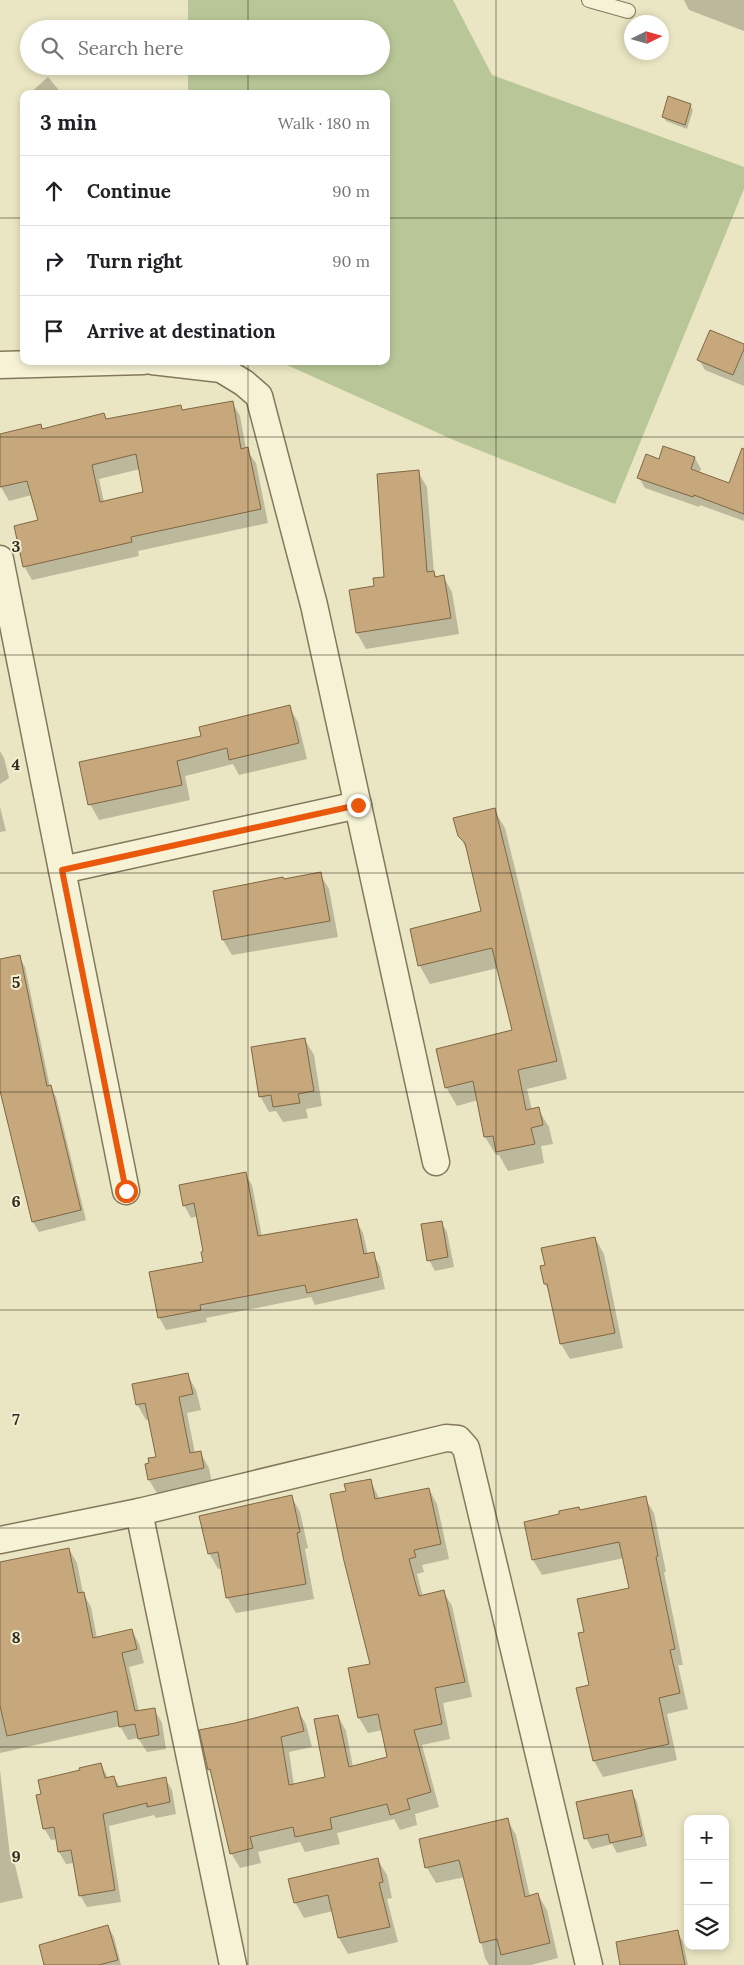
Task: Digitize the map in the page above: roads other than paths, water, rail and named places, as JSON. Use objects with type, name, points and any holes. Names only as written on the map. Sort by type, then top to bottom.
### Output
[{"type":"street","points":[[0,364],[20,364]]},
{"type":"street","points":[[186,365],[221,369],[244,383],[259,396],[314,605],[436,1162]]},
{"type":"street","points":[[0,559],[126,1191]]},
{"type":"street","points":[[62,870],[358,805]]},
{"type":"street","points":[[0,1540],[139,1512],[446,1438],[458,1439],[466,1448],[590,1965]]},
{"type":"street","points":[[139,1512],[233,1965]]},
{"type":"lane","points":[[589,0],[628,11]]}]
